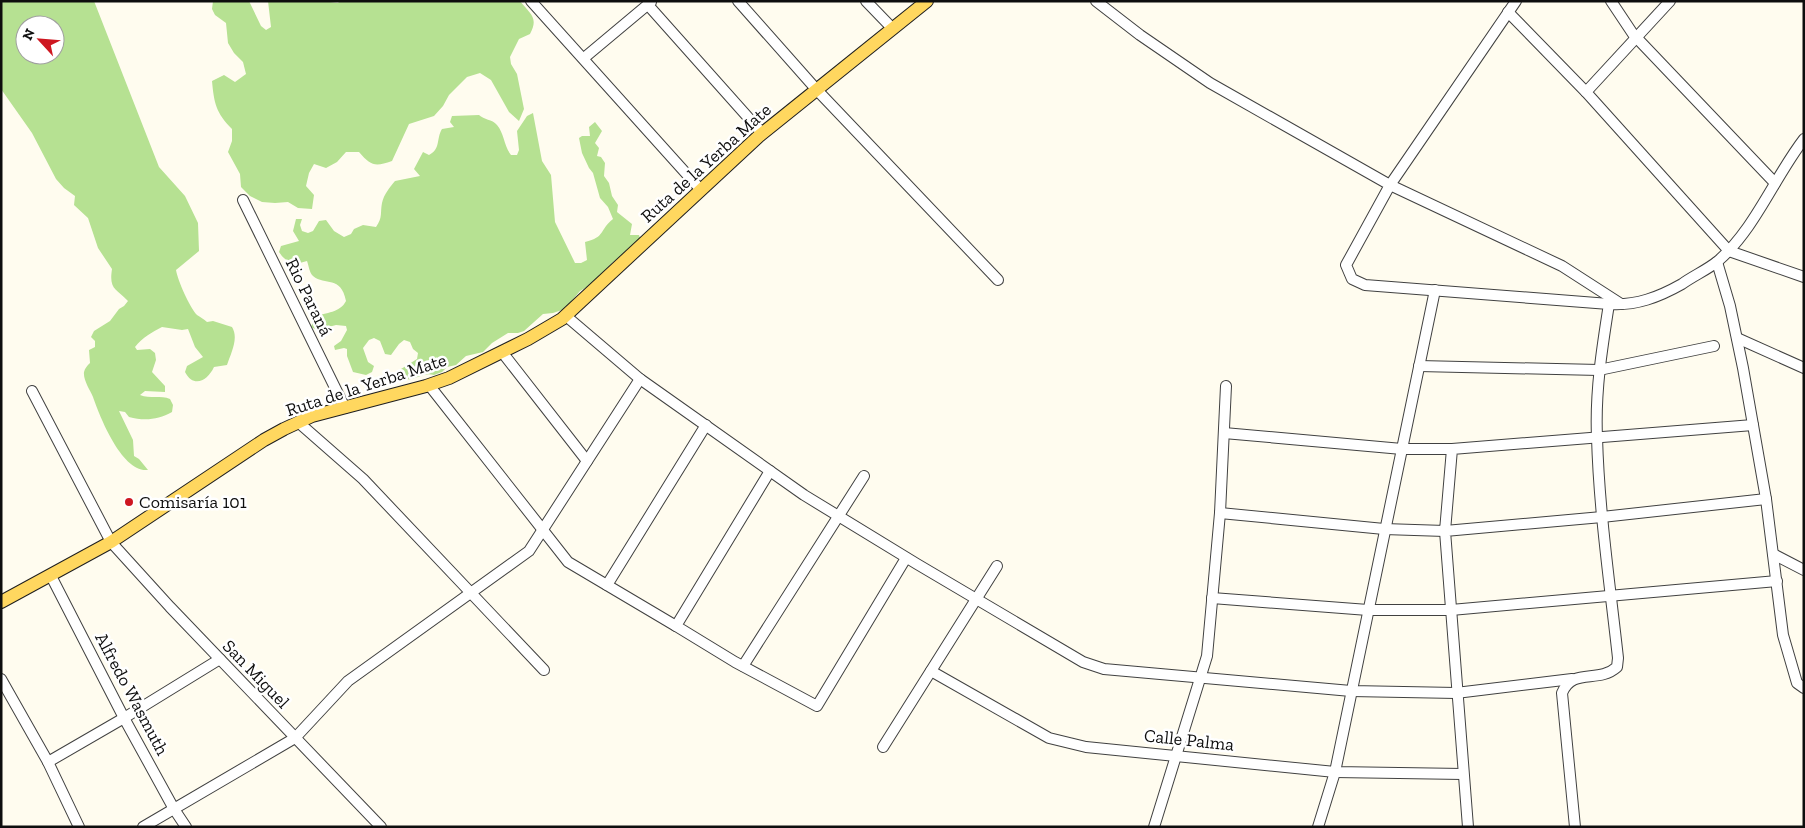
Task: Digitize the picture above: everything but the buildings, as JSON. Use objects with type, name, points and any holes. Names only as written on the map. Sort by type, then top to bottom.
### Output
[{"type":"main road","name":"Ruta de la Yerba Mate","points":[[1,602],[111,542],[264,440],[298,422],[450,378],[502,352],[566,316],[762,133],[927,1]]},
{"type":"street","points":[[738,1],[816,89],[998,280]]},
{"type":"street","points":[[866,1],[893,29]]},
{"type":"street","points":[[1096,1],[1140,35],[1210,83],[1390,185],[1562,266],[1622,305]]},
{"type":"street","points":[[1516,1],[1390,185],[1346,265],[1352,278],[1365,285],[1622,305],[1646,301],[1716,262],[1728,251],[1757,213],[1792,154],[1804,139]]},
{"type":"street","points":[[1611,1],[1636,38],[1775,183]]},
{"type":"street","points":[[1586,92],[1670,1]]},
{"type":"street","points":[[533,2],[701,190]]},
{"type":"street","points":[[584,58],[650,3],[762,133]]},
{"type":"street","points":[[1508,12],[1586,92],[1728,251],[1804,276]]},
{"type":"street","name":"Rio Paraná","points":[[243,200],[345,408]]},
{"type":"street","points":[[1716,262],[1730,306],[1753,425],[1766,499],[1782,635],[1797,683],[1804,688]]},
{"type":"street","points":[[1318,827],[1335,772],[1435,290]]},
{"type":"street","points":[[566,316],[640,379],[804,495],[976,600],[1083,662],[1104,669],[1200,679],[1351,691],[1456,693],[1572,679],[1610,673],[1617,668],[1618,658],[1602,517],[1597,436],[1599,370],[1609,304]]},
{"type":"street","points":[[1737,338],[1804,368]]},
{"type":"street","points":[[1419,366],[1599,370],[1714,346]]},
{"type":"street","points":[[502,352],[587,461]]},
{"type":"street","points":[[143,827],[295,738],[348,682],[529,551],[640,379]]},
{"type":"street","points":[[430,385],[568,562],[743,666],[817,706],[906,558]]},
{"type":"street","points":[[1154,827],[1207,656],[1220,513],[1226,386]]},
{"type":"street","name":"San Miguel","points":[[32,391],[111,542],[375,825]]},
{"type":"street","points":[[298,422],[362,479],[544,670]]},
{"type":"street","points":[[607,586],[706,425]]},
{"type":"street","points":[[1224,433],[1402,449],[1452,449],[1753,425]]},
{"type":"street","points":[[1452,449],[1445,531],[1456,693],[1468,827]]},
{"type":"street","points":[[676,626],[770,471]]},
{"type":"street","points":[[743,666],[864,476]]},
{"type":"street","points":[[1220,513],[1384,529],[1445,531],[1602,517],[1766,499]]},
{"type":"street","points":[[1773,554],[1804,570]]},
{"type":"street","points":[[883,747],[997,566]]},
{"type":"street","name":"Alfredo Wasmuth","points":[[51,576],[124,718],[174,809],[186,827]]},
{"type":"street","points":[[1212,598],[1368,610],[1451,610],[1777,581]]},
{"type":"street","points":[[48,762],[220,659]]},
{"type":"street","name":"Calle Palma","points":[[931,671],[1049,738],[1086,747],[1335,772],[1463,774]]},
{"type":"street","points":[[1,679],[48,762],[79,827]]},
{"type":"street","points":[[1572,679],[1566,684],[1562,693],[1562,700],[1575,827]]},
{"type":"green space","points":[[1,1],[94,1],[159,167],[185,196],[198,223],[199,251],[176,270],[181,287],[197,315],[207,322],[213,321],[232,327],[235,336],[234,346],[227,365],[214,367],[208,376],[201,381],[192,380],[185,372],[187,366],[203,357],[195,347],[188,329],[162,327],[147,336],[135,347],[137,350],[150,349],[155,353],[156,360],[152,372],[165,386],[165,392],[145,391],[140,395],[167,398],[170,399],[173,405],[172,412],[151,419],[129,417],[125,412],[119,411],[133,440],[134,456],[148,470],[138,469],[129,463],[113,442],[84,375],[85,369],[90,363],[89,350],[95,347],[95,341],[91,337],[94,331],[110,321],[128,301],[112,284],[112,269],[98,248],[88,218],[74,205],[75,196],[56,179],[32,133],[1,89]]},
{"type":"green space","points":[[213,1],[249,1],[261,26],[266,30],[271,27],[268,1],[322,1],[338,3],[340,1],[520,1],[532,16],[534,23],[530,34],[519,39],[510,57],[511,64],[517,74],[524,109],[519,121],[509,112],[491,80],[480,73],[467,77],[449,95],[443,106],[434,116],[409,124],[392,161],[374,164],[370,163],[359,152],[346,152],[337,162],[326,168],[314,164],[309,173],[306,186],[314,195],[312,209],[298,208],[288,202],[262,202],[250,196],[241,187],[240,174],[228,152],[232,141],[232,129],[222,118],[215,102],[212,81],[224,75],[235,82],[246,74],[243,62],[228,43],[226,23],[215,15],[212,9]]},
{"type":"green space","points":[[533,113],[542,161],[551,175],[555,222],[575,263],[587,260],[585,242],[596,238],[613,219],[608,207],[600,198],[593,173],[582,153],[579,138],[590,136],[589,127],[595,122],[602,131],[595,143],[599,148],[597,156],[601,157],[605,163],[604,176],[618,205],[617,212],[632,224],[630,235],[639,235],[639,241],[612,263],[592,284],[580,291],[565,309],[543,314],[524,331],[508,333],[492,343],[483,352],[466,356],[456,365],[447,367],[442,372],[408,380],[397,377],[401,369],[417,359],[418,353],[413,349],[410,342],[404,340],[391,355],[385,354],[380,341],[374,338],[369,340],[363,348],[368,362],[374,366],[372,372],[366,375],[353,372],[347,356],[347,349],[335,350],[334,346],[341,341],[347,330],[346,326],[336,325],[317,330],[311,327],[315,317],[336,310],[343,305],[346,301],[344,293],[337,284],[313,276],[307,261],[291,262],[285,259],[279,252],[281,246],[299,241],[293,231],[296,219],[302,219],[300,225],[302,231],[308,233],[313,231],[319,221],[326,220],[334,231],[344,237],[363,225],[376,227],[387,191],[395,181],[420,176],[414,169],[423,152],[429,155],[433,153],[437,147],[442,129],[454,127],[450,122],[452,116],[479,115],[493,122],[499,128],[511,155],[517,155],[519,150],[517,131],[527,116]]},
{"type":"place","name":"Comisaría 101","points":[[129,502]]}]
